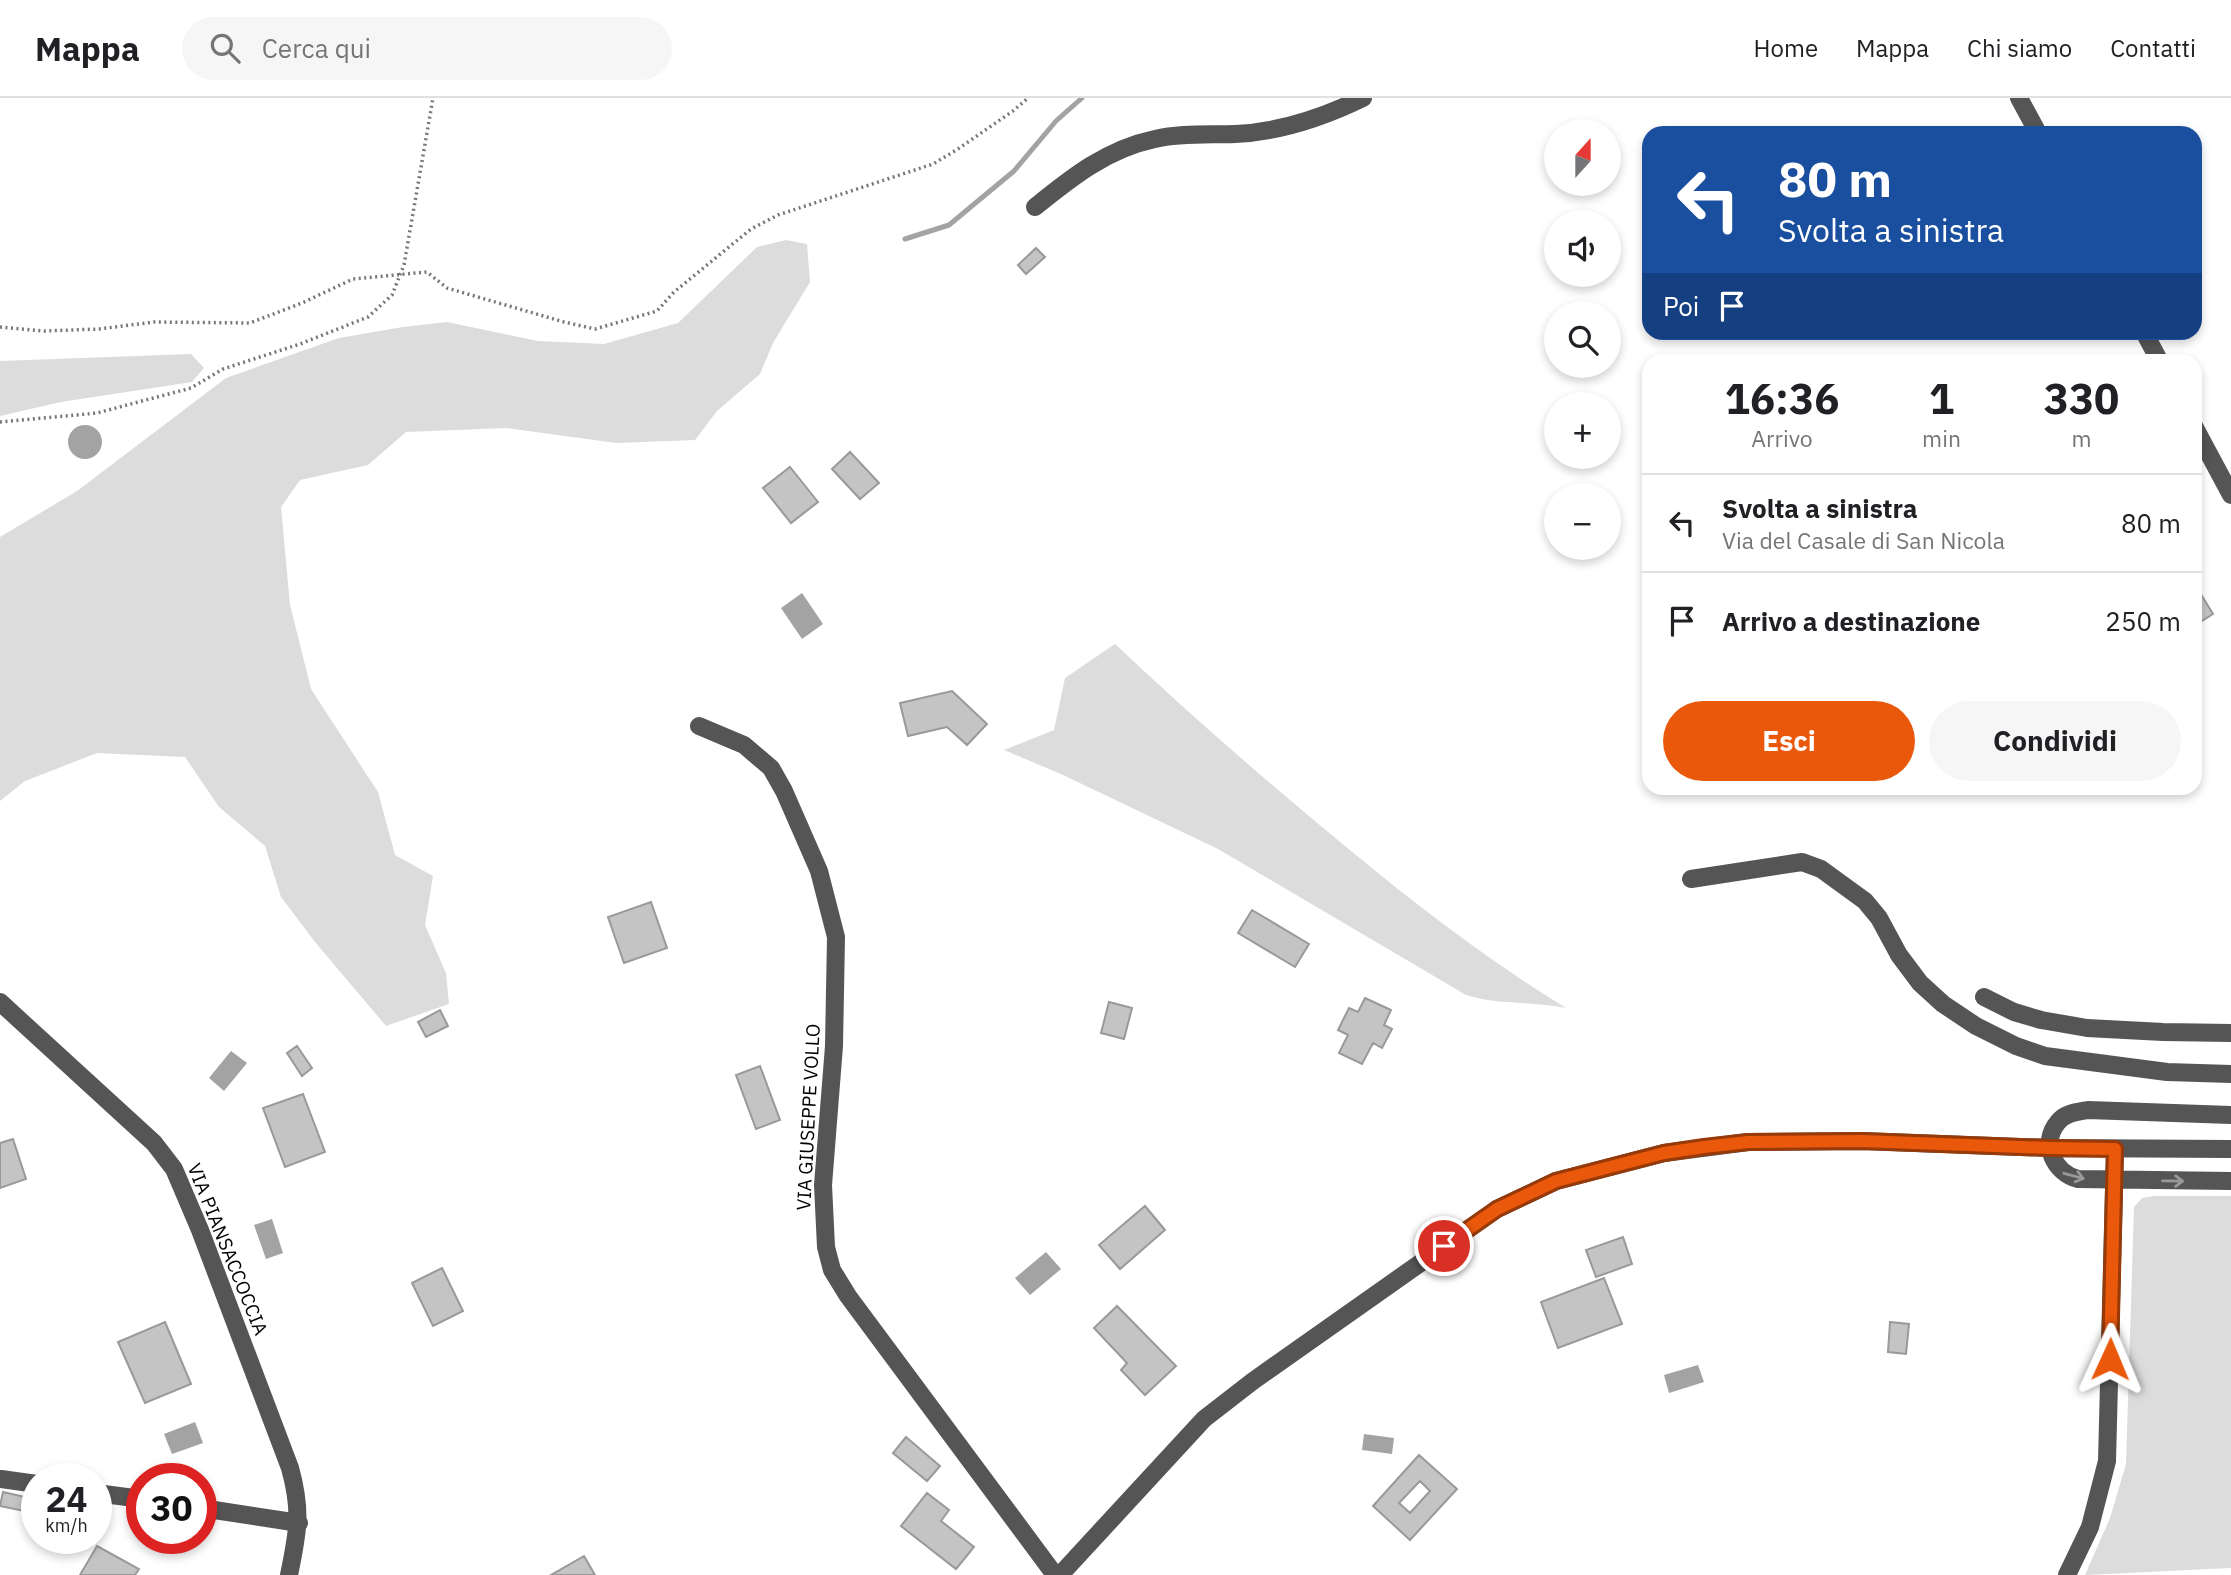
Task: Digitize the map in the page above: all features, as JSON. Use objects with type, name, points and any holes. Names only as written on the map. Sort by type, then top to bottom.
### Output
[{"type":"street","points":[[1035,207],[1096,161],[1141,142],[1167,137],[1236,134],[1282,128],[1319,118],[1363,98]]},
{"type":"street","points":[[2019,98],[2034,126]]},
{"type":"street","points":[[2202,441],[2231,495]]},
{"type":"street","name":"VIA GIUSEPPE VOLLO","points":[[699,726],[744,746],[764,761],[776,775],[819,870],[836,937],[834,1045],[823,1185],[826,1247],[832,1270],[848,1296],[1057,1575]]},
{"type":"street","points":[[1690,879],[1802,862],[1821,869],[1864,901],[1879,918],[1920,984],[1943,1004],[1976,1026],[2016,1046],[2045,1056],[2167,1072],[2231,1074]]},
{"type":"street","points":[[1984,997],[2014,1012],[2087,1028],[2231,1032]]},
{"type":"street","name":"VIA PIANSACCOCCIA","points":[[0,1002],[154,1143],[174,1170],[200,1230],[296,1488],[299,1522],[289,1575]]},
{"type":"street","points":[[2231,1115],[2088,1110],[2075,1112],[2057,1123],[2050,1148],[2058,1168],[2070,1177],[2231,1181]]},
{"type":"street","points":[[1057,1575],[1204,1419],[1497,1209],[1556,1181],[1664,1153],[1748,1142],[1862,1141],[2050,1148],[2231,1149]]},
{"type":"street","points":[[2067,1575],[2090,1527],[2107,1461],[2115,1149]]},
{"type":"street","points":[[1,1479],[21,1482]]},
{"type":"street","points":[[217,1510],[299,1522]]},
{"type":"path","points":[[0,422],[97,413],[191,388],[223,369],[300,344],[368,317],[392,295],[404,265],[433,98]]},
{"type":"path","points":[[0,327],[44,331],[99,329],[154,322],[250,323],[353,279],[427,272],[447,288],[564,322],[595,328],[657,311],[674,292],[751,229],[778,215],[933,164],[1028,98]]},
{"type":"shaded area","points":[[786,240],[807,244],[810,282],[773,343],[760,374],[717,411],[695,440],[616,443],[506,428],[406,432],[368,465],[300,480],[281,507],[290,605],[311,689],[378,792],[395,855],[433,876],[425,925],[446,973],[449,1004],[386,1026],[281,897],[265,846],[219,807],[185,757],[97,753],[25,781],[0,801],[0,537],[77,491],[226,378],[339,338],[447,322],[538,341],[604,344],[678,323],[757,247]]},
{"type":"shaded area","points":[[191,354],[204,368],[192,382],[61,402],[0,416],[0,361]]},
{"type":"shaded area","points":[[85,425],[97,430],[102,442],[97,454],[85,459],[73,454],[68,442],[73,430]]},
{"type":"shaded area","points":[[802,593],[823,624],[802,639],[781,608]]},
{"type":"shaded area","points":[[1115,644],[1243,760],[1381,875],[1471,945],[1566,1008],[1466,995],[1218,849],[1004,750],[1054,730],[1065,678]]},
{"type":"shaded area","points":[[231,1051],[247,1063],[224,1091],[209,1078]]},
{"type":"shaded area","points":[[2231,1196],[2231,1568],[2085,1575],[2110,1518],[2126,1464],[2134,1207],[2142,1198]]},
{"type":"shaded area","points":[[272,1219],[283,1253],[266,1259],[254,1225]]},
{"type":"shaded area","points":[[1046,1252],[1061,1269],[1030,1295],[1015,1278]]},
{"type":"shaded area","points":[[1698,1365],[1704,1382],[1669,1393],[1664,1375]]},
{"type":"shaded area","points":[[195,1422],[203,1443],[172,1454],[164,1434]]},
{"type":"shaded area","points":[[1364,1434],[1394,1438],[1392,1454],[1362,1450]]},
{"type":"building","points":[[1036,248],[1045,257],[1026,274],[1018,265]]},
{"type":"building","points":[[850,452],[879,483],[860,499],[832,469]]},
{"type":"building","points":[[790,467],[818,502],[791,523],[763,488]]},
{"type":"building","points":[[2202,596],[2213,614],[2202,621]]},
{"type":"building","points":[[952,691],[987,724],[967,745],[947,727],[908,736],[900,703]]},
{"type":"building","points":[[651,902],[667,948],[624,963],[608,917]]},
{"type":"building","points":[[1252,910],[1309,944],[1295,967],[1238,933]]},
{"type":"building","points":[[1365,998],[1391,1010],[1384,1025],[1392,1029],[1382,1048],[1373,1043],[1362,1064],[1339,1053],[1348,1035],[1338,1030],[1349,1008],[1358,1012]]},
{"type":"building","points":[[1109,1002],[1132,1008],[1124,1039],[1101,1033]]},
{"type":"building","points":[[440,1010],[448,1026],[426,1037],[418,1022]]},
{"type":"building","points":[[297,1046],[312,1068],[302,1076],[287,1053]]},
{"type":"building","points":[[760,1066],[780,1120],[756,1129],[736,1075]]},
{"type":"building","points":[[303,1094],[325,1152],[285,1167],[263,1108]]},
{"type":"building","points":[[13,1139],[26,1179],[0,1188],[0,1143]]},
{"type":"building","points":[[1145,1206],[1165,1230],[1120,1269],[1099,1245]]},
{"type":"building","points":[[1623,1237],[1632,1264],[1596,1277],[1586,1250]]},
{"type":"building","points":[[442,1268],[463,1311],[433,1326],[412,1283]]},
{"type":"building","points":[[1604,1278],[1622,1324],[1558,1348],[1541,1302]]},
{"type":"building","points":[[1117,1306],[1176,1366],[1145,1395],[1121,1370],[1127,1363],[1094,1328]]},
{"type":"building","points":[[165,1322],[191,1384],[145,1403],[118,1342]]},
{"type":"building","points":[[1890,1322],[1909,1324],[1906,1354],[1888,1352]]},
{"type":"building","points":[[906,1437],[940,1466],[927,1481],[893,1453]]},
{"type":"building","points":[[1419,1455],[1457,1489],[1410,1540],[1373,1506]],"holes":[[[1420,1481],[1430,1491],[1410,1513],[1399,1503]]]},
{"type":"building","points":[[3,1492],[21,1496],[21,1510],[0,1506]]},
{"type":"building","points":[[927,1493],[949,1510],[941,1521],[974,1547],[956,1569],[901,1526]]},
{"type":"building","points":[[92,1554],[112,1554],[139,1569],[135,1575],[80,1575]]},
{"type":"building","points":[[584,1556],[595,1575],[551,1575]]},
{"type":"waterway","points":[[905,239],[949,225],[1014,171],[1056,121],[1082,98]]},
{"type":"route","points":[[1444,1246],[1497,1209],[1556,1181],[1664,1153],[1704,1147],[1748,1142],[1862,1141],[2115,1149],[2110,1359]]}]
